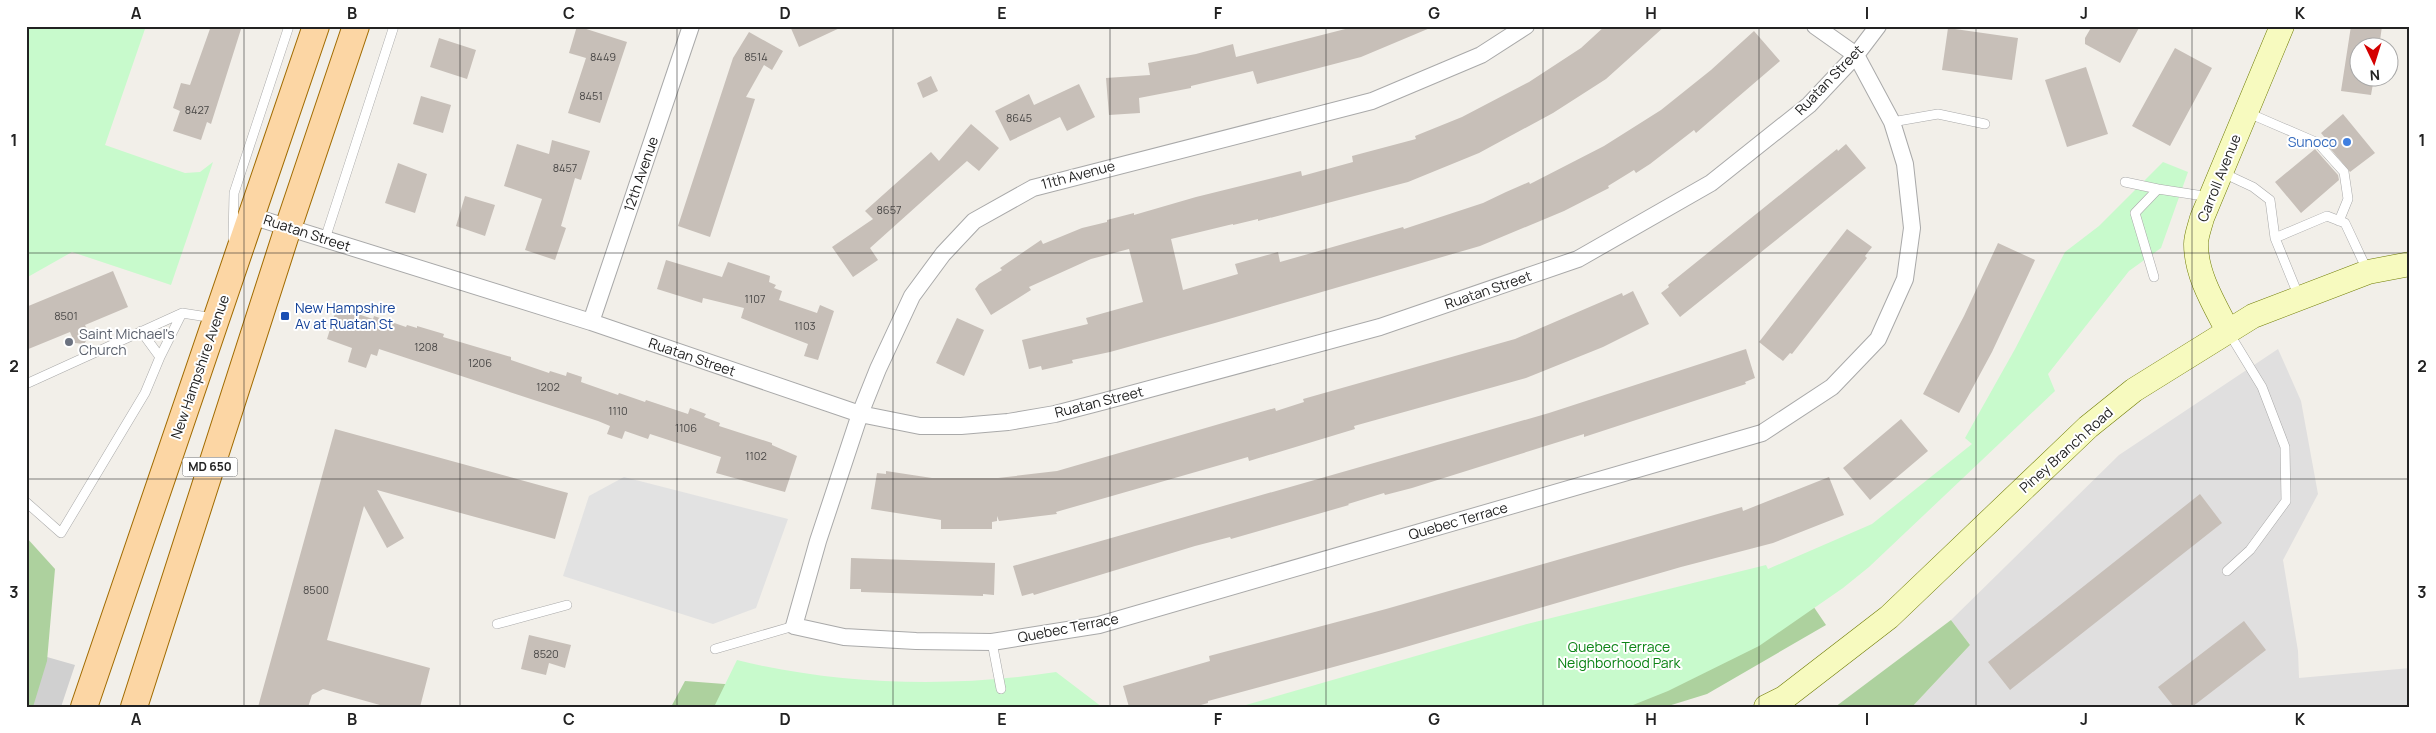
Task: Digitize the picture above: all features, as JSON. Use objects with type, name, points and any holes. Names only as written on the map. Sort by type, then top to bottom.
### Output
[{"type":"main road","name":"New Hampshire Avenue","points":[[84,707],[316,26]]},
{"type":"main road","name":"MD 650","points":[[134,707],[288,228],[356,26]]},
{"type":"main road","name":"Carroll Avenue","points":[[2228,331],[2210,296],[2199,267],[2196,243],[2202,218],[2282,26]]},
{"type":"main road","name":"Piney Branch Road","points":[[1766,707],[1784,698],[1889,617],[2088,427],[2134,390],[2253,316],[2368,272],[2410,264]]},
{"type":"street","name":"12th Avenue","points":[[591,322],[692,26]]},
{"type":"street","name":"11th Avenue","points":[[794,626],[818,542],[860,414],[912,296],[944,254],[974,221],[1033,188],[1372,101],[1481,56],[1526,26]]},
{"type":"street","points":[[1815,26],[1856,54]]},
{"type":"street","name":"Ruatan Street","points":[[251,216],[591,322],[860,414],[920,426],[961,426],[1008,422],[1055,414],[1380,327],[1578,259],[1711,183],[1809,105],[1856,54],[1878,26]]},
{"type":"street","name":"Quebec Terrace","points":[[794,626],[844,637],[916,641],[992,642],[1099,625],[1762,433],[1832,387],[1878,339],[1905,279],[1912,228],[1906,164],[1892,122],[1856,54]]},
{"type":"lane","points":[[233,268],[234,193],[289,26]]},
{"type":"lane","points":[[325,239],[394,26]]},
{"type":"lane","points":[[2246,111],[2318,144],[2344,172],[2348,199],[2339,220]]},
{"type":"lane","points":[[1892,122],[1938,114],[1985,124]]},
{"type":"lane","points":[[2221,172],[2253,187],[2270,200],[2275,238],[2300,298]]},
{"type":"lane","points":[[2125,182],[2211,197]]},
{"type":"lane","points":[[2154,276],[2134,213],[2158,189]]},
{"type":"lane","points":[[2275,238],[2328,216],[2339,220],[2345,223],[2368,272]]},
{"type":"lane","points":[[26,384],[182,313],[216,318]]},
{"type":"lane","points":[[26,502],[61,533],[145,393],[182,313]]},
{"type":"lane","points":[[141,331],[160,357]]},
{"type":"lane","points":[[2227,571],[2250,550],[2286,500],[2285,447],[2262,387],[2228,331]]},
{"type":"lane","points":[[497,624],[566,605]]},
{"type":"lane","points":[[715,650],[794,626]]},
{"type":"lane","points":[[992,642],[1001,689]]},
{"type":"shaded area","points":[[2278,349],[2301,401],[2318,494],[2283,560],[2298,651],[2299,678],[2410,668],[2410,707],[1912,707],[1970,645],[1951,620],[2119,455]]},
{"type":"shaded area","points":[[624,477],[788,519],[756,608],[713,624],[563,576],[589,496]]},
{"type":"shaded area","points":[[26,651],[75,665],[61,707],[26,707]]},
{"type":"green space","points":[[26,26],[146,26],[105,145],[185,173],[200,172],[213,162],[171,285],[72,252],[26,278]]},
{"type":"green space","name":"Quebec Terrace Neighborhood Park","points":[[2163,162],[2188,172],[2161,248],[2129,271],[2048,374],[2055,391],[1869,567],[1843,588],[1759,646],[1668,691],[1628,707],[1239,707],[1527,624],[1766,565],[1768,569],[1872,524],[1972,444],[1965,438],[2015,349],[2065,252],[2099,226]]},
{"type":"green space","points":[[26,537],[55,569],[47,661],[33,707],[26,707]]},
{"type":"green space","points":[[1807,597],[1826,625],[1707,694],[1665,707],[1434,707]]},
{"type":"green space","points":[[1951,620],[1970,645],[1912,707],[1835,707]]},
{"type":"green space","points":[[737,660],[814,675],[896,681],[937,682],[977,680],[1056,672],[1102,707],[714,707]]},
{"type":"green space","points":[[685,681],[832,692],[966,707],[671,707]]},
{"type":"building","points":[[211,26],[242,26],[211,124],[207,122],[201,140],[173,131],[180,111],[173,108],[181,83],[190,85]]},
{"type":"building","points":[[577,26],[627,42],[600,123],[568,113],[586,58],[569,53]]},
{"type":"building","points":[[790,26],[844,26],[799,47]]},
{"type":"building","points":[[1357,26],[1430,28],[1361,57],[1257,84],[1253,71],[1191,86],[1191,88],[1139,98],[1140,113],[1109,115],[1106,78],[1150,75],[1148,63],[1196,54],[1233,44],[1236,57]]},
{"type":"building","points":[[1605,26],[1665,26],[1606,79],[1553,113],[1479,153],[1408,182],[1258,221],[1258,219],[1233,224],[1171,239],[1183,290],[1238,274],[1235,264],[1278,252],[1280,262],[1403,227],[1404,229],[1483,203],[1529,182],[1530,184],[1604,146],[1661,110],[1711,70],[1754,31],[1780,61],[1696,133],[1694,130],[1636,173],[1634,170],[1608,186],[1609,188],[1564,211],[1480,246],[1215,323],[1110,352],[1072,360],[1073,363],[1042,370],[1041,366],[1029,369],[1022,340],[1088,324],[1086,318],[1143,302],[1129,249],[1091,259],[1029,287],[1031,290],[991,315],[975,289],[979,284],[1002,270],[1000,268],[1041,240],[1043,244],[1082,228],[1107,222],[1107,220],[1134,213],[1134,215],[1196,197],[1301,171],[1302,176],[1353,162],[1352,156],[1416,139],[1415,136],[1462,117],[1529,82],[1581,48]]},
{"type":"building","points":[[2092,26],[2140,26],[2120,63],[2085,44],[2085,38]]},
{"type":"building","points":[[2351,26],[2382,26],[2380,38],[2349,38]]},
{"type":"building","points":[[1948,28],[2018,38],[2012,80],[1942,70]]},
{"type":"building","points":[[749,32],[783,51],[772,70],[764,65],[746,97],[755,99],[710,237],[678,226],[733,58]]},
{"type":"building","points":[[439,38],[476,50],[467,79],[430,67]]},
{"type":"building","points":[[2348,46],[2348,88],[2372,88],[2371,95],[2341,91]]},
{"type":"building","points":[[2175,48],[2212,68],[2170,146],[2132,126]]},
{"type":"building","points":[[2086,67],[2108,134],[2067,147],[2045,80]]},
{"type":"building","points":[[931,76],[938,91],[923,98],[917,83]]},
{"type":"building","points":[[1079,84],[1095,117],[1067,131],[1060,117],[1010,141],[995,111],[1029,94],[1034,105]]},
{"type":"building","points":[[421,96],[451,105],[443,133],[413,124]]},
{"type":"building","name":"Sunoco","points":[[2343,114],[2375,153],[2350,172],[2324,141],[2326,139],[2321,133]]},
{"type":"building","points":[[971,124],[999,148],[979,171],[967,161],[870,248],[878,260],[853,277],[832,247],[873,219],[865,211],[931,152],[939,161]]},
{"type":"building","points":[[552,140],[590,151],[581,180],[575,178],[561,226],[566,228],[555,260],[525,250],[542,199],[504,186],[517,144],[549,154]]},
{"type":"building","points":[[1846,144],[1866,168],[1680,317],[1661,293],[1669,287],[1668,285],[1837,149],[1838,151]]},
{"type":"building","name":"Sunoco","points":[[2315,149],[2338,175],[2339,180],[2301,213],[2275,182]]},
{"type":"building","points":[[398,163],[427,174],[415,213],[385,203]]},
{"type":"building","points":[[465,196],[495,205],[485,236],[456,226]]},
{"type":"building","points":[[1847,229],[1872,247],[1865,256],[1867,258],[1792,354],[1790,353],[1783,361],[1759,342]]},
{"type":"building","points":[[1998,243],[2035,260],[1992,352],[1959,413],[1923,394],[1964,316]]},
{"type":"building","points":[[666,260],[722,277],[728,262],[770,276],[769,282],[776,285],[774,288],[782,291],[779,300],[817,313],[820,305],[834,311],[818,360],[804,356],[808,344],[741,318],[744,308],[703,298],[702,303],[657,289]]},
{"type":"building","points":[[113,271],[128,307],[85,325],[90,335],[84,344],[75,343],[70,332],[26,350],[26,307]]},
{"type":"building","points":[[1633,291],[1649,324],[1603,347],[1526,378],[1354,426],[1355,429],[1249,461],[1248,457],[1056,512],[1057,514],[999,521],[997,516],[997,521],[992,522],[992,529],[941,529],[941,520],[871,509],[877,473],[886,474],[886,471],[932,478],[998,478],[1057,471],[1275,408],[1276,411],[1304,402],[1303,399],[1515,339],[1622,293],[1623,296]]},
{"type":"building","points":[[337,307],[373,319],[374,316],[406,327],[407,325],[417,328],[417,326],[444,334],[443,337],[511,357],[511,360],[549,373],[550,371],[566,376],[567,372],[582,377],[581,382],[618,395],[619,393],[645,402],[646,400],[688,414],[690,408],[706,414],[704,417],[720,423],[719,426],[772,443],[772,445],[797,456],[785,492],[716,473],[721,457],[650,434],[648,439],[625,431],[622,439],[607,434],[610,426],[598,421],[379,349],[377,356],[371,354],[366,368],[348,362],[352,348],[327,339]]},
{"type":"building","points":[[957,318],[984,330],[964,376],[936,363]]},
{"type":"building","points":[[1746,349],[1755,378],[1745,382],[1746,384],[1584,437],[1584,434],[1412,488],[1385,495],[1384,493],[1231,539],[1230,537],[1195,546],[1034,595],[1033,593],[1022,596],[1013,566],[1549,413]]},
{"type":"building","points":[[1901,419],[1928,451],[1870,500],[1843,468]]},
{"type":"building","points":[[335,429],[568,493],[555,539],[377,490],[404,538],[387,548],[364,506],[327,640],[430,668],[420,707],[387,707],[323,689],[312,695],[308,707],[258,707]]},
{"type":"building","points":[[1829,477],[1844,515],[1773,543],[1681,567],[1385,653],[1208,701],[1208,703],[1194,707],[1129,707],[1123,686],[1210,661],[1209,656],[1386,609],[1742,507],[1743,511]]},
{"type":"building","points":[[2200,494],[2222,523],[2010,690],[1988,662]]},
{"type":"building","points":[[851,558],[995,563],[994,595],[861,592],[861,589],[850,589]]},
{"type":"building","points":[[2244,621],[2266,650],[2192,707],[2174,707],[2158,687]]},
{"type":"building","points":[[529,635],[571,645],[565,668],[549,663],[546,675],[521,669]]},
{"type":"place","name":"Sunoco","points":[[2347,142]]},
{"type":"place","name":"New Hampshire Av at Ruatan St","points":[[285,316]]},
{"type":"place","name":"Saint Michael's Church","points":[[69,342]]}]
